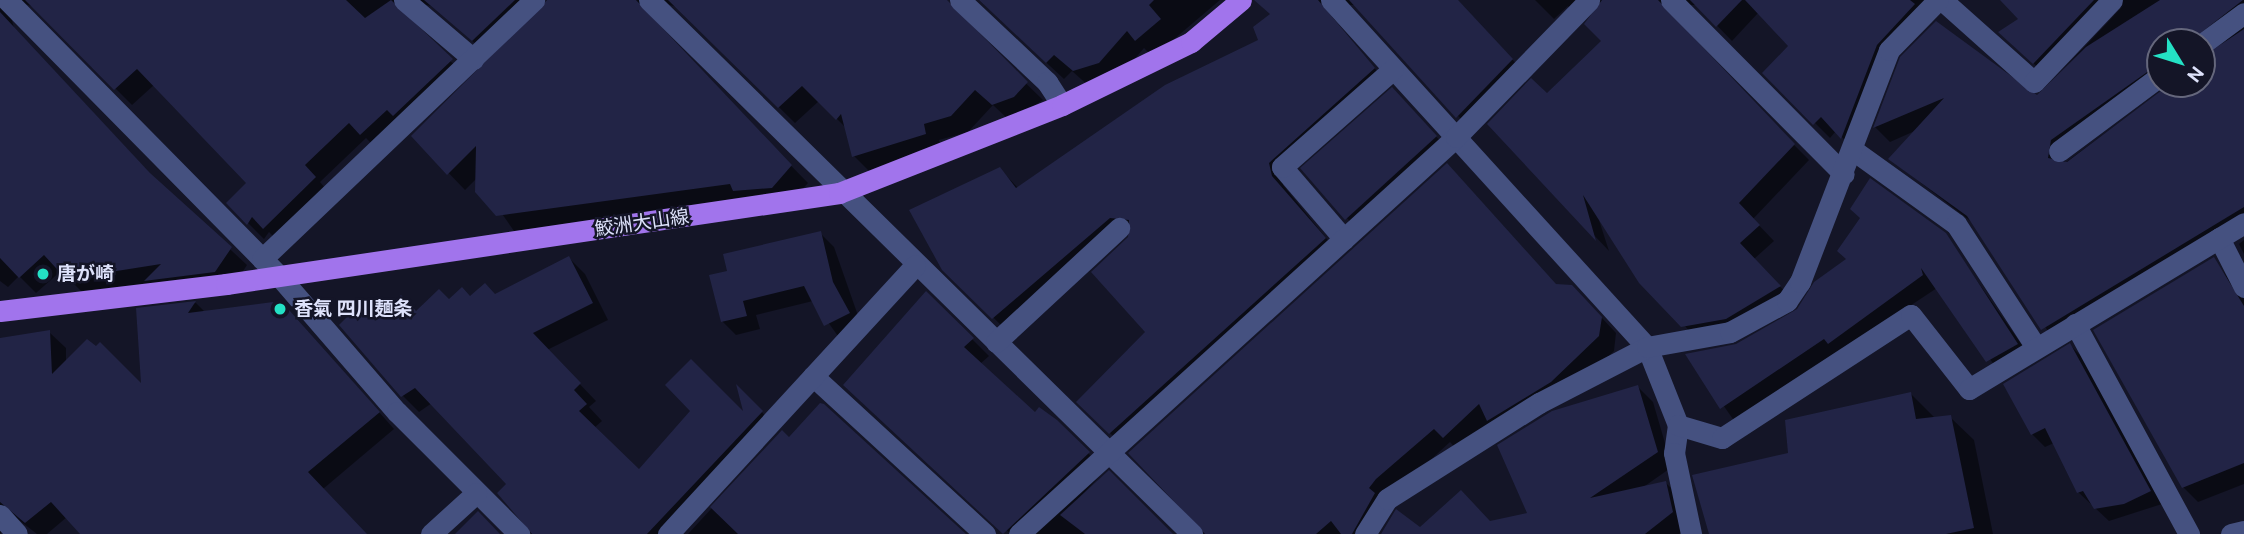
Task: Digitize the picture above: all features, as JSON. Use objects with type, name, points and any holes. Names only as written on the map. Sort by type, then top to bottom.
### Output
[{"type":"main road","name":"鮫洲大山線","points":[[0,311],[279,275],[839,193],[1062,105],[1191,42],[1241,0]]},
{"type":"street","points":[[7,0],[279,275],[476,493],[519,534]]},
{"type":"street","points":[[404,0],[473,59]]},
{"type":"street","points":[[262,259],[534,0]]},
{"type":"street","points":[[649,0],[839,193],[1192,534]]},
{"type":"street","points":[[960,0],[1047,82],[1062,105]]},
{"type":"street","points":[[1331,0],[1647,347],[1678,425],[1674,453],[1691,534]]},
{"type":"street","points":[[1019,534],[1456,137],[1589,0]]},
{"type":"street","points":[[1671,0],[1844,174]]},
{"type":"street","points":[[1366,534],[1387,499],[1448,456],[1647,347],[1730,332],[1787,301],[1844,174],[1889,50],[1940,0],[2034,82],[2112,0]]},
{"type":"street","points":[[2216,34],[2244,13]]},
{"type":"street","points":[[1344,239],[1282,167],[1393,69]]},
{"type":"street","points":[[2059,151],[2146,86]]},
{"type":"street","points":[[1853,150],[1956,224],[2036,346]]},
{"type":"street","points":[[1678,425],[1722,438],[1910,315],[1969,389],[2036,346],[2244,223]]},
{"type":"street","points":[[996,342],[1119,228]]},
{"type":"street","points":[[2219,238],[2244,287]]},
{"type":"street","points":[[668,534],[915,265]]},
{"type":"street","points":[[2075,324],[2189,534]]},
{"type":"street","points":[[813,376],[985,534]]},
{"type":"street","points":[[430,534],[476,493]]},
{"type":"street","points":[[0,515],[17,534]]},
{"type":"street","points":[[2231,534],[2244,531]]},
{"type":"building","points":[[25,0],[346,0],[365,18],[391,0],[453,59],[393,116],[387,110],[360,135],[349,123],[305,165],[316,177],[263,229],[252,217],[247,225],[226,203],[246,183],[137,69],[114,90]]},
{"type":"building","points":[[424,0],[515,0],[472,41]]},
{"type":"building","points":[[547,0],[636,0],[792,165],[772,188],[733,191],[730,184],[496,216],[475,192],[476,146],[447,175],[411,136]]},
{"type":"building","points":[[668,0],[947,0],[1028,82],[1014,97],[992,105],[975,90],[951,116],[924,124],[926,134],[852,157],[841,114],[836,120],[802,86],[778,108]]},
{"type":"building","points":[[979,0],[1154,0],[1149,5],[1161,19],[1135,41],[1127,31],[1099,63],[1073,71],[1054,55],[1046,63]]},
{"type":"building","points":[[1254,0],[1318,0],[1375,68],[1269,163],[1272,176],[1326,238],[1109,434],[1076,402],[1145,332],[1091,272],[1128,237],[1129,220],[1110,218],[992,319],[942,270],[909,210],[1000,167],[1016,188],[1165,85],[1258,40],[1253,27],[1270,14]]},
{"type":"building","points":[[1349,0],[1458,0],[1513,59],[1456,118]]},
{"type":"building","points":[[1602,0],[1658,0],[1795,144],[1739,203],[1760,225],[1740,243],[1781,286],[1726,319],[1681,327],[1639,283],[1583,195],[1596,241],[1487,124],[1531,78],[1547,93],[1601,41],[1584,24]]},
{"type":"building","points":[[1690,0],[1742,0],[1716,27]]},
{"type":"building","points":[[1745,0],[1910,0],[1915,4],[1877,45],[1841,139],[1821,117],[1813,125],[1762,73],[1788,46]]},
{"type":"building","points":[[2000,0],[2094,0],[2033,64],[1998,32],[2018,19]]},
{"type":"building","points":[[2160,0],[2243,0],[2207,28],[2146,28],[2146,73],[2051,140],[2048,158],[2067,162],[2152,98],[2216,98],[2216,48],[2244,29],[2244,207],[2041,330],[1967,216],[1888,159],[1944,98],[1873,128],[1900,57],[1936,21],[2037,95],[2086,47]]},
{"type":"building","points":[[0,12],[150,173],[232,247],[215,272],[144,281],[161,264],[66,279],[44,255],[19,278],[0,258]]},
{"type":"building","points":[[1392,87],[1437,136],[1345,220],[1300,168]]},
{"type":"building","points":[[1447,163],[1556,284],[1572,285],[1602,317],[1599,336],[1551,382],[1487,421],[1479,404],[1443,438],[1434,429],[1376,479],[1369,488],[1375,493],[1352,534],[1341,534],[1331,521],[1316,534],[1205,534],[1128,453]]},
{"type":"building","points":[[1870,178],[1946,233],[2018,344],[1986,362],[1921,268],[1923,275],[1828,344],[1824,339],[1720,409],[1685,354],[1736,344],[1797,309],[1814,282],[1846,259],[1837,251],[1860,218],[1850,209]]},
{"type":"building","points":[[821,231],[833,282],[850,313],[824,326],[804,286],[743,301],[747,316],[721,322],[709,275],[727,271],[723,254]]},
{"type":"building","points":[[569,256],[593,303],[533,333],[581,383],[574,390],[587,404],[579,411],[639,469],[690,411],[665,385],[691,359],[743,411],[736,384],[763,411],[647,534],[532,534],[497,493],[506,484],[415,388],[401,397],[339,325],[361,303],[369,311],[380,300],[388,308],[401,295],[416,311],[439,289],[449,299],[462,287],[470,296],[485,283],[495,294]]},
{"type":"building","points":[[2214,257],[2244,306],[2244,463],[2182,488],[2093,330]]},
{"type":"building","points":[[926,291],[974,338],[964,347],[1035,412],[1039,407],[1057,420],[1090,452],[1003,534],[843,385]]},
{"type":"building","points":[[196,301],[188,313],[281,301],[380,412],[308,472],[367,534],[80,534],[51,502],[25,523],[0,502],[0,338],[50,330],[52,374],[87,339],[96,346],[100,342],[141,383],[136,308]]},
{"type":"building","points":[[2070,343],[2151,491],[2124,504],[2094,509],[2083,491],[2077,493],[2045,428],[2031,435],[2003,384]]},
{"type":"building","points":[[1638,385],[1658,452],[1590,498],[1666,481],[1673,512],[1645,534],[1381,534],[1396,509],[1420,527],[1461,490],[1490,521],[1527,513],[1497,445],[1552,411]]},
{"type":"building","points":[[1911,392],[1916,419],[1951,415],[1974,528],[1946,534],[1709,534],[1692,475],[1788,453],[1785,420]]},
{"type":"building","points":[[820,403],[966,534],[738,534],[710,507],[782,430],[789,437]]},
{"type":"building","points":[[1109,470],[1173,534],[1085,534],[1060,515]]},
{"type":"building","points":[[478,511],[500,534],[455,534]]},
{"type":"place","name":"唐が崎","points":[[43,274]]},
{"type":"place","name":"香氣 四川麺条","points":[[280,309]]}]
